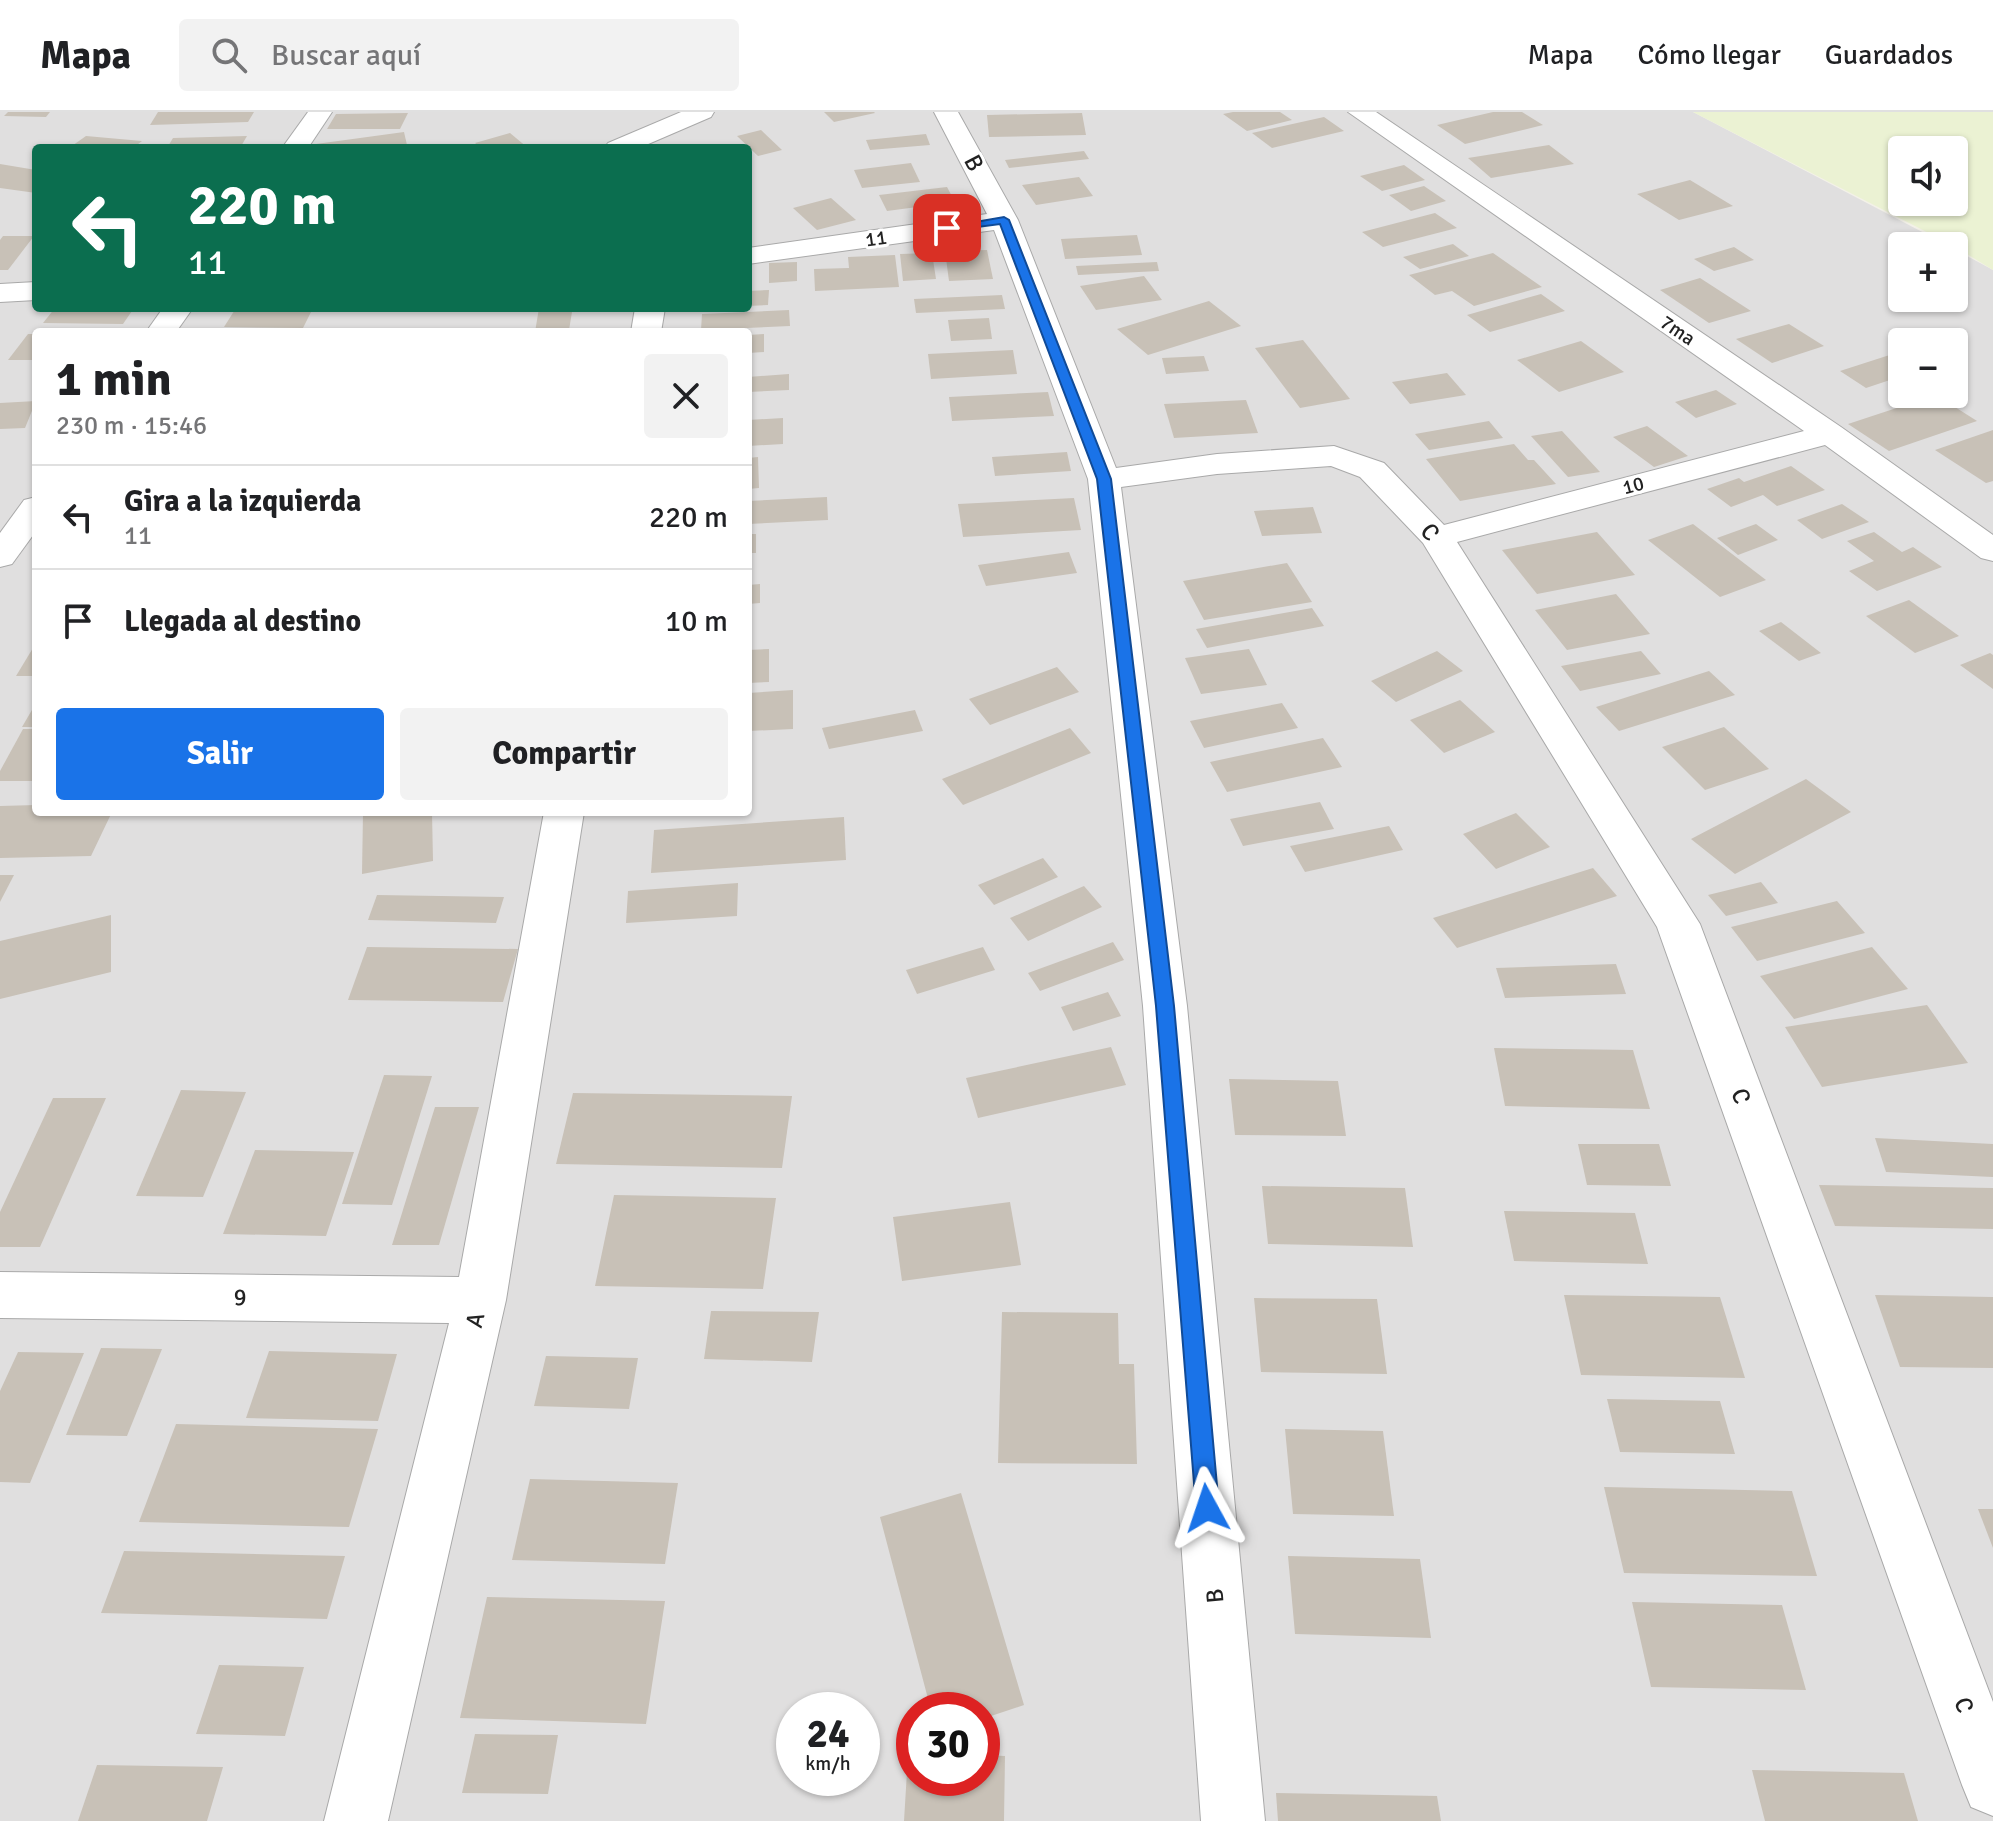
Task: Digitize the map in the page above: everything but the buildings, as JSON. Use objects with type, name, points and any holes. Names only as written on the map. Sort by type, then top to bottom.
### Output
[{"type":"street","points":[[298,144],[320,112]]},
{"type":"street","points":[[626,144],[702,112]]},
{"type":"street","name":"B","points":[[946,112],[1004,220],[1104,479],[1165,1006],[1233,1821]]},
{"type":"street","name":"7ma","points":[[1360,112],[1830,434],[1993,551]]},
{"type":"street","name":"11","points":[[752,255],[1004,220]]},
{"type":"street","points":[[0,293],[32,291]]},
{"type":"street","name":"10","points":[[1437,537],[1830,434]]},
{"type":"street","name":"C","points":[[1104,479],[1217,464],[1334,456],[1372,470],[1437,537],[1678,924],[1993,1785]]},
{"type":"street","points":[[0,557],[32,513]]},
{"type":"street","name":"A","points":[[356,1821],[480,1300],[563,816]]},
{"type":"street","name":"9","points":[[0,1295],[480,1300]]},
{"type":"shaded area","points":[[0,112],[1693,112],[1922,232],[1888,232],[1888,312],[1968,312],[1968,257],[1993,270],[1993,1821],[0,1821]]},
{"type":"green space","points":[[1693,112],[1993,112],[1993,270],[1968,255],[1968,232],[1927,232],[1896,216],[1968,216],[1968,136],[1888,136],[1888,212]]},
{"type":"route","points":[[947,228],[1004,220],[1104,479],[1165,1006],[1207,1508]]}]
